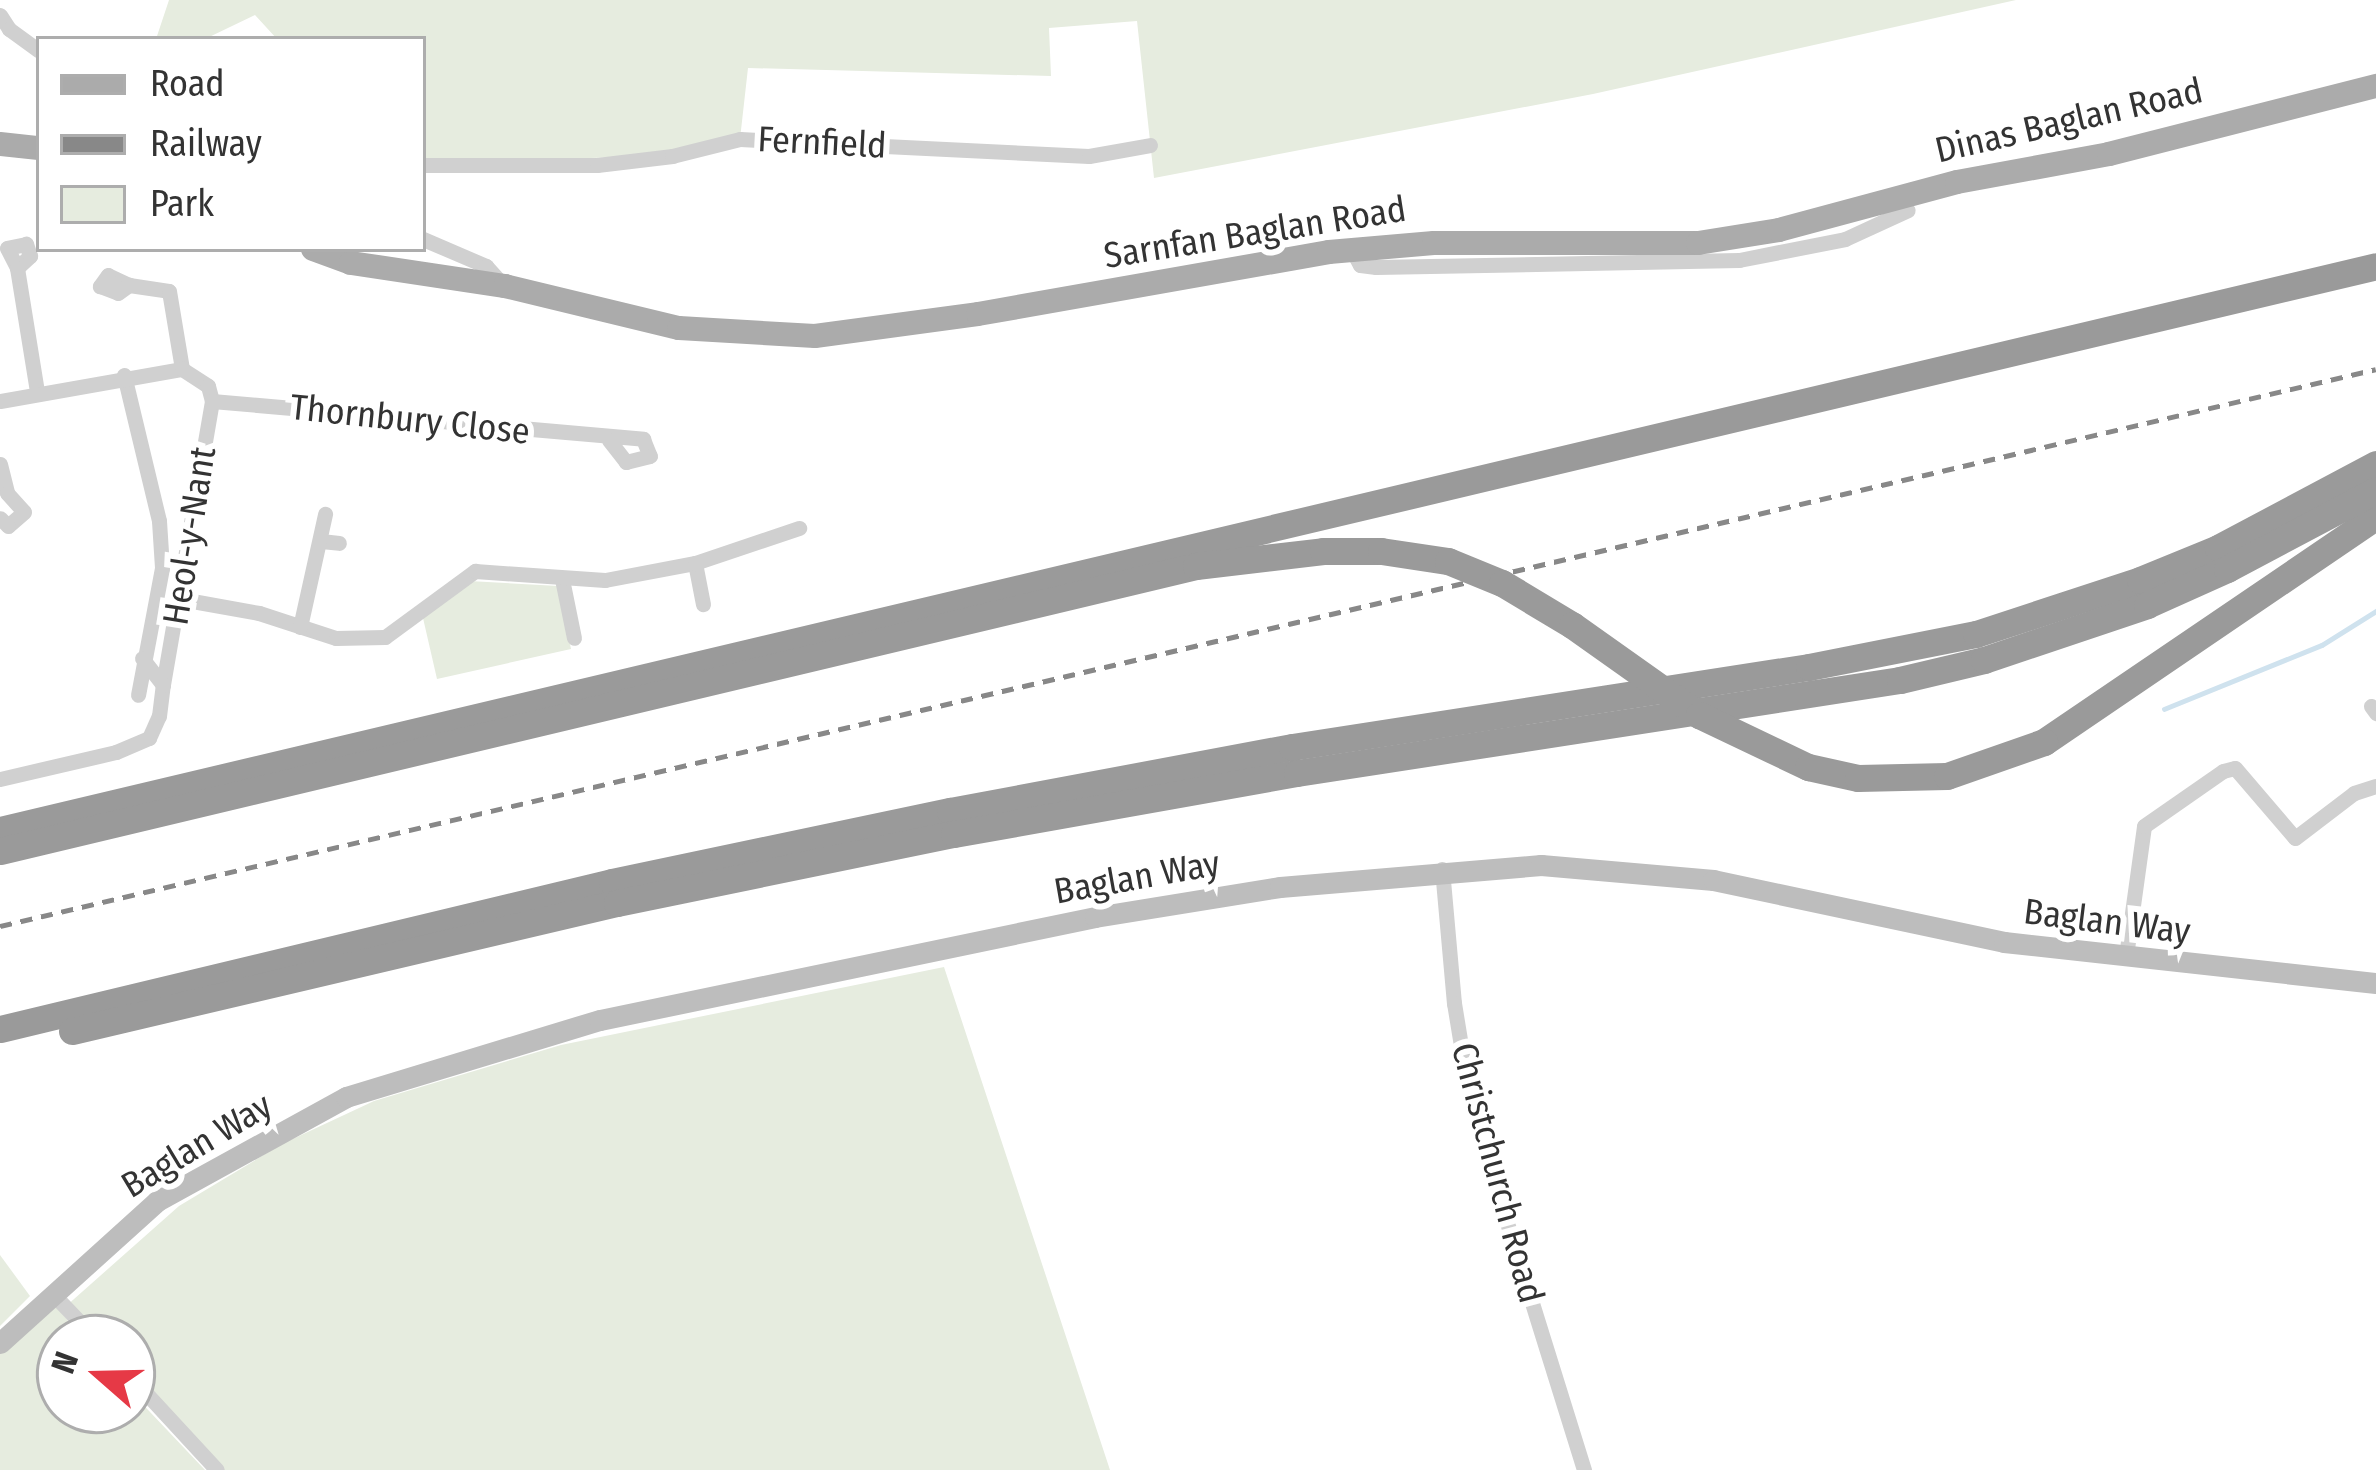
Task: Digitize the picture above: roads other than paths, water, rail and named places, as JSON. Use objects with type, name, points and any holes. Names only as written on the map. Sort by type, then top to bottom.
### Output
[{"type":"highway","points":[[0,830],[2376,266]]},
{"type":"highway","points":[[0,1029],[612,881],[908,819],[1292,747],[1809,667],[1976,634],[2140,580],[2218,548],[2376,464]]},
{"type":"highway","points":[[0,1048],[617,903],[954,834],[1319,769],[1900,680],[2005,654],[2147,605],[2280,543],[2376,490]]},
{"type":"highway","points":[[0,851],[1196,566],[1323,551],[1381,551],[1448,561],[1502,583],[1572,625],[1699,715],[1752,745],[1824,771],[1903,780],[1947,776],[2044,742],[2376,516]]},
{"type":"main road","name":"Dinas Baglan Road","points":[[1780,230],[1957,182],[2109,154],[2376,86]]},
{"type":"main road","points":[[0,144],[36,148]]},
{"type":"main road","name":"Sarnfan Baglan Road","points":[[321,252],[352,263],[505,286],[679,328],[815,336],[978,314],[1352,250],[1434,243],[1698,243],[1780,230]]},
{"type":"street","points":[[0,15],[9,29],[36,49]]},
{"type":"street","name":"Fernfield","points":[[426,165],[597,165],[672,156],[740,139],[1089,156],[1150,145]]},
{"type":"street","name":"Dinas Baglan Road","points":[[1352,250],[1360,265],[1376,267],[1739,260],[1822,246],[1908,210]]},
{"type":"street","points":[[426,239],[486,266],[505,286]]},
{"type":"street","points":[[17,268],[37,392]]},
{"type":"street","points":[[129,285],[169,291],[182,369],[210,394]]},
{"type":"street","points":[[0,401],[124,375],[182,369]]},
{"type":"street","name":"Heol-y-Nant","points":[[124,375],[159,521],[162,568],[138,695]]},
{"type":"street","name":"Heol-y-Nant","points":[[0,778],[116,752],[148,738],[160,716],[210,394]]},
{"type":"street","name":"Thornbury Close","points":[[210,394],[609,440]]},
{"type":"street","points":[[0,464],[4,497],[24,512],[8,526],[0,518]]},
{"type":"street","points":[[301,627],[325,514]]},
{"type":"street","points":[[181,599],[335,638],[385,637],[475,572],[605,580],[695,563],[799,528]]},
{"type":"street","points":[[321,541],[339,543]]},
{"type":"street","points":[[695,563],[703,604]]},
{"type":"street","points":[[562,579],[574,638]]},
{"type":"street","name":"Heol-y-Nant","points":[[142,658],[163,685]]},
{"type":"street","points":[[2126,956],[2144,826],[2223,771],[2235,767],[2295,838],[2354,793],[2376,786]]},
{"type":"street","name":"Baglan Way","points":[[0,1343],[157,1201],[346,1097],[600,1020],[1073,922],[1280,887],[1442,869],[1541,865],[1713,880],[2004,942],[2376,983]]},
{"type":"street","name":"Christchurch Road","points":[[1442,869],[1454,1003],[1471,1107],[1584,1470]]},
{"type":"street","points":[[52,1293],[72,1314]]},
{"type":"street","points":[[156,1404],[217,1470]]},
{"type":"waterway","points":[[2164,709],[2322,645],[2376,611]]},
{"type":"railway","points":[[0,926],[2376,369]]}]
